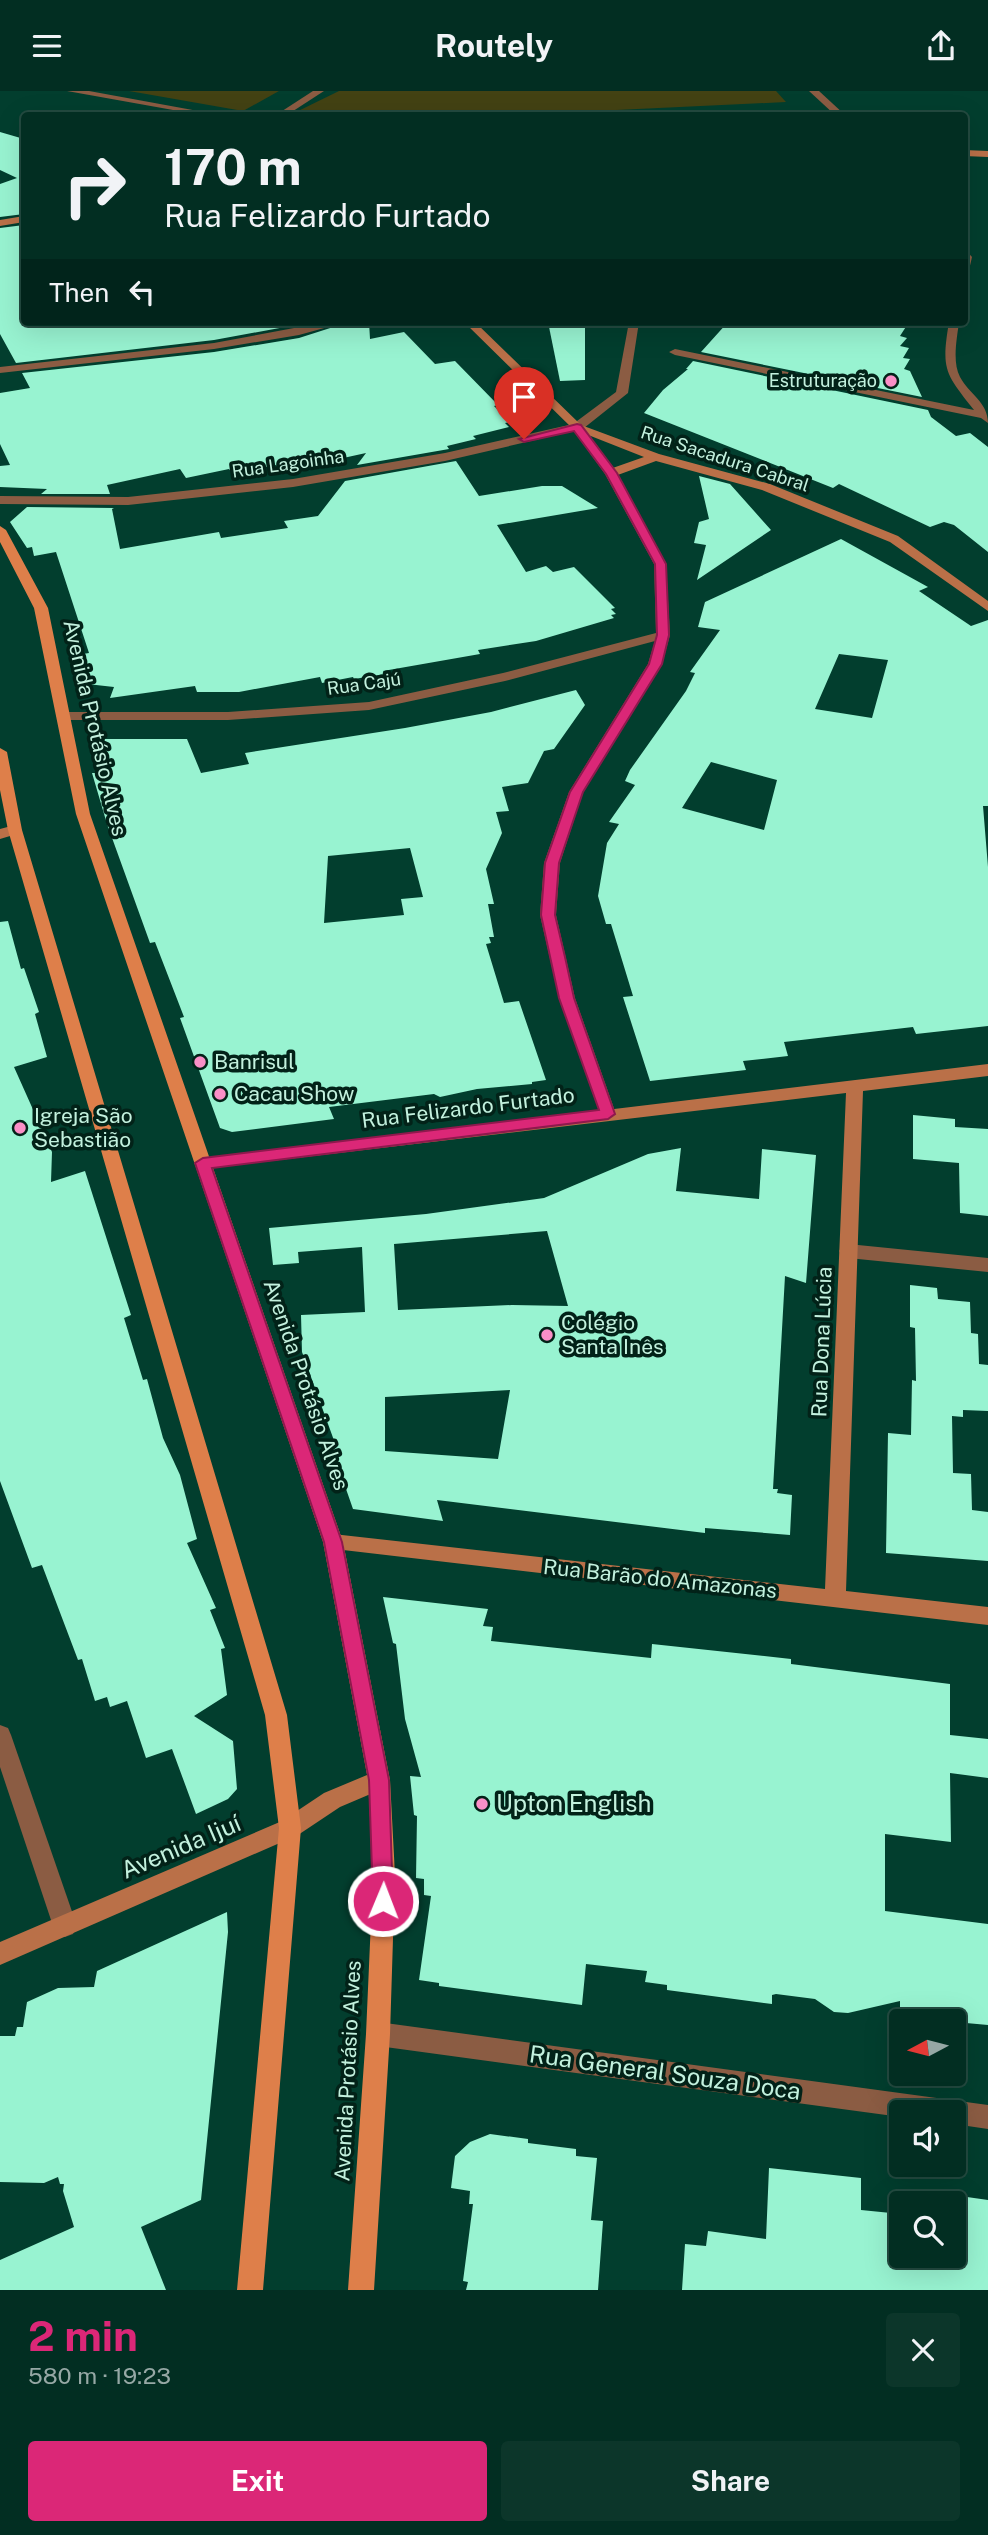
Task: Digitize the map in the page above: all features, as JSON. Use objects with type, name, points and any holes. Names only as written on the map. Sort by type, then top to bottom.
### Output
[{"type":"main road","name":"Avenida Protásio Alves","points":[[0,530],[41,608],[83,814],[333,1542],[379,1780],[384,1875],[378,2034],[361,2290]]},
{"type":"main road","points":[[0,751],[7,832],[276,1715],[290,1828],[250,2290]]},
{"type":"street","points":[[72,91],[197,112]]},
{"type":"street","points":[[286,112],[319,91]]},
{"type":"street","points":[[814,91],[838,112]]},
{"type":"street","points":[[968,153],[988,154]]},
{"type":"street","points":[[2,221],[21,219]]},
{"type":"street","points":[[0,370],[128,357],[324,326]]},
{"type":"street","name":"Rua Sacadura Cabral","points":[[474,326],[577,427],[655,457],[766,487],[894,539],[988,607]]},
{"type":"street","points":[[608,1114],[567,998],[548,915],[552,863],[576,792],[655,664],[663,635],[660,564],[611,473],[577,427],[622,393],[633,326]]},
{"type":"street","points":[[953,326],[950,347],[953,376],[987,417]]},
{"type":"street","points":[[675,352],[987,417]]},
{"type":"street","name":"Rua Lagoinha","points":[[0,500],[128,501],[293,483],[445,457],[577,427]]},
{"type":"street","points":[[611,473],[655,457]]},
{"type":"street","name":"Rua Cajú","points":[[63,716],[228,716],[369,706],[505,677],[663,635]]},
{"type":"street","name":"Rua Felizardo Furtado","points":[[203,1163],[988,1070]]},
{"type":"street","name":"Rua Dona Lúcia","points":[[835,1599],[855,1087]]},
{"type":"street","points":[[848,1251],[988,1265]]},
{"type":"street","name":"Rua Barão do Amazonas","points":[[333,1542],[988,1616]]},
{"type":"street","points":[[0,1735],[65,1926]]},
{"type":"street","name":"Avenida Ijuí","points":[[0,1954],[290,1828],[332,1800],[379,1780]]},
{"type":"street","name":"Rua General Souza Doca","points":[[378,2034],[889,2103]]},
{"type":"street","name":"Rua General Souza Doca","points":[[966,2114],[988,2117]]},
{"type":"shaded area","points":[[129,91],[279,91],[243,111]]},
{"type":"shaded area","points":[[339,91],[776,91],[786,102],[574,112],[296,112]]},
{"type":"building","points":[[0,132],[21,138],[21,214],[0,217],[0,184],[17,178],[0,170]]},
{"type":"building","points":[[21,225],[21,326],[290,326],[214,340],[16,363],[0,334],[0,228]]},
{"type":"building","points":[[336,326],[369,326],[370,339],[404,332],[435,364],[455,361],[498,405],[494,406],[510,422],[505,423],[509,427],[473,436],[476,439],[447,446],[449,449],[357,465],[366,453],[284,471],[276,465],[233,474],[229,469],[186,478],[180,469],[107,485],[110,494],[41,494],[47,489],[0,487],[0,466],[10,465],[0,444],[0,393],[30,388],[22,373],[214,352],[299,338]]},
{"type":"building","points":[[549,326],[585,326],[585,380],[560,381]]},
{"type":"building","points":[[724,326],[906,326],[900,336],[907,338],[900,346],[909,348],[903,358],[910,359],[904,369],[910,371],[922,397],[701,352]]},
{"type":"building","points":[[693,361],[928,410],[931,417],[956,436],[970,433],[988,447],[988,552],[954,525],[944,522],[930,527],[839,484],[833,488],[644,413]]},
{"type":"building","points":[[456,461],[479,496],[542,486],[562,486],[598,508],[497,525],[526,572],[546,566],[553,572],[574,567],[615,608],[611,609],[616,614],[611,615],[614,618],[536,641],[478,650],[480,654],[383,671],[385,674],[354,679],[353,677],[322,683],[320,677],[239,692],[197,692],[195,686],[110,698],[114,687],[78,683],[71,656],[89,653],[56,552],[34,556],[32,547],[27,548],[10,522],[27,507],[114,508],[112,509],[120,549],[219,532],[221,538],[288,528],[284,521],[318,516],[345,481]]},
{"type":"building","points":[[699,476],[730,484],[771,530],[697,580],[706,545],[694,543],[699,522],[709,519]]},
{"type":"building","points":[[841,539],[928,587],[919,591],[971,626],[988,620],[988,806],[983,806],[988,867],[988,1026],[916,1034],[913,1027],[784,1042],[788,1056],[743,1061],[746,1070],[650,1081],[623,997],[633,996],[611,924],[606,924],[598,896],[607,843],[619,824],[609,822],[635,785],[625,781],[630,770],[686,691],[695,673],[690,672],[720,630],[698,627],[705,602]],"holes":[[[839,654],[888,660],[872,718],[815,709]],[[711,762],[777,780],[764,830],[682,808]]]},
{"type":"building","points":[[576,690],[585,705],[554,749],[544,751],[528,783],[502,787],[509,811],[496,812],[502,833],[486,869],[494,904],[488,904],[494,937],[489,937],[491,943],[486,944],[504,1003],[519,1001],[546,1080],[440,1097],[434,1094],[329,1107],[334,1119],[232,1132],[220,1128],[180,1018],[184,1017],[155,942],[150,943],[107,824],[92,773],[97,773],[88,739],[187,739],[201,773],[249,764],[245,753],[491,712]],"holes":[[[410,848],[423,897],[401,899],[404,915],[324,923],[328,856]]]},
{"type":"building","points":[[8,921],[21,969],[24,968],[39,1012],[35,1014],[47,1057],[14,1067],[52,1152],[51,1182],[85,1171],[131,1315],[124,1318],[143,1380],[147,1379],[163,1438],[180,1475],[197,1539],[187,1543],[216,1608],[210,1610],[225,1648],[221,1649],[227,1695],[194,1716],[233,1741],[237,1789],[228,1799],[196,1814],[172,1749],[146,1758],[127,1701],[110,1707],[107,1697],[95,1701],[82,1659],[78,1660],[42,1565],[32,1568],[0,1481],[0,922]]},
{"type":"building","points":[[913,1115],[955,1119],[955,1127],[988,1129],[988,1216],[960,1213],[959,1163],[913,1159]]},
{"type":"building","name":"Colégio Santa Inês","points":[[681,1148],[676,1191],[759,1199],[762,1149],[816,1155],[806,1283],[785,1276],[773,1489],[778,1489],[777,1493],[792,1495],[790,1535],[705,1528],[705,1533],[437,1500],[443,1521],[353,1509],[331,1446],[336,1446],[302,1352],[301,1315],[365,1312],[362,1247],[298,1252],[299,1263],[273,1265],[269,1228],[426,1214],[544,1198],[648,1154]],"holes":[[[547,1231],[568,1306],[512,1305],[398,1310],[394,1244]],[[510,1390],[498,1459],[385,1451],[385,1397]]]},
{"type":"building","points":[[910,1285],[937,1288],[938,1299],[970,1302],[971,1333],[978,1334],[979,1364],[988,1365],[988,1411],[963,1410],[963,1417],[952,1416],[953,1473],[971,1474],[972,1510],[988,1512],[988,1561],[886,1553],[888,1433],[911,1435],[912,1380],[916,1381],[915,1328],[910,1327]]},
{"type":"building","points":[[383,1597],[488,1609],[483,1626],[493,1627],[491,1641],[651,1658],[652,1644],[791,1659],[791,1664],[950,1684],[950,1735],[988,1739],[988,1778],[950,1773],[951,1842],[885,1834],[885,1911],[988,1924],[988,2025],[966,2023],[966,2009],[900,2009],[900,2001],[848,2013],[834,2012],[815,1999],[776,1994],[772,1995],[772,2004],[667,1990],[667,1985],[645,1982],[647,1971],[586,1964],[582,2005],[439,1986],[439,1983],[419,1980],[431,1896],[424,1895],[424,1879],[416,1878],[417,1816],[414,1815],[410,1776],[421,1777],[405,1719],[396,1644],[393,1643]]},
{"type":"building","points":[[227,1912],[228,1932],[201,2200],[141,2227],[166,2290],[0,2290],[0,2260],[74,2227],[63,2191],[64,2184],[60,2184],[58,2177],[44,2183],[0,2182],[0,2036],[15,2036],[17,2027],[23,2027],[27,2002],[58,1988],[94,1987],[97,1971]]},
{"type":"building","points":[[490,2134],[528,2139],[528,2143],[576,2149],[576,2156],[597,2158],[591,2220],[603,2221],[598,2290],[466,2290],[468,2282],[463,2281],[473,2204],[469,2204],[470,2191],[451,2188],[455,2156],[470,2142]]},
{"type":"building","points":[[769,2168],[861,2178],[861,2210],[889,2213],[889,2268],[966,2268],[966,2197],[988,2200],[988,2290],[682,2290],[685,2244],[706,2246],[708,2231],[766,2239]]},
{"type":"place","name":"Estruturação","points":[[891,381]]},
{"type":"place","name":"Banrisul","points":[[200,1062]]},
{"type":"place","name":"Cacau Show","points":[[220,1094]]},
{"type":"place","name":"Igreja São Sebastião","points":[[20,1128]]},
{"type":"place","name":"Colégio Santa Inês","points":[[547,1335]]},
{"type":"place","name":"Upton English","points":[[482,1804]]},
{"type":"route","points":[[383,1901],[379,1780],[333,1542],[203,1163],[608,1114],[567,998],[557,957],[548,915],[552,863],[576,792],[655,664],[663,635],[660,564],[611,473],[577,427],[524,439]]}]
